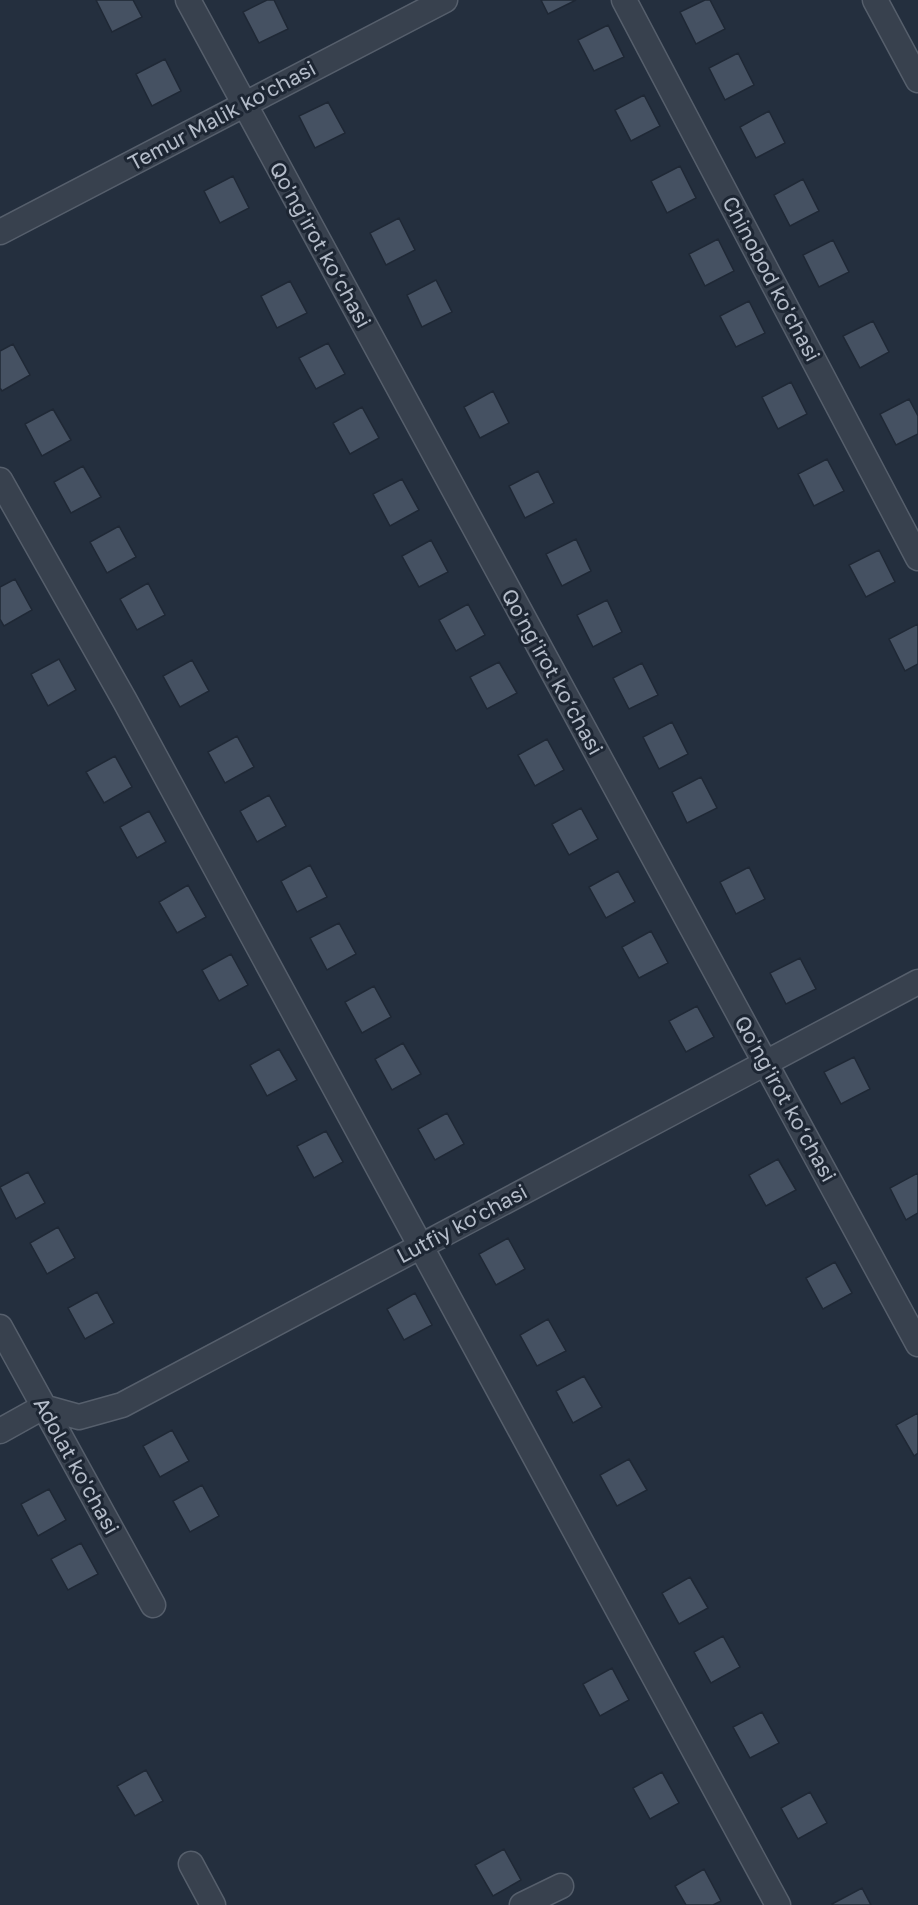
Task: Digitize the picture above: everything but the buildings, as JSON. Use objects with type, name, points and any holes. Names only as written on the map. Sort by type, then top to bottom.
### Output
[{"type":"street","name":"Qo'ng'irot ko‘chasi","points":[[188,0],[918,1344]]},
{"type":"street","name":"Temur Malik ko'chasi","points":[[0,232],[445,0]]},
{"type":"street","name":"Chinobod ko'chasi","points":[[624,0],[918,558]]},
{"type":"street","points":[[875,0],[918,80]]},
{"type":"street","points":[[0,480],[130,712],[778,1905]]},
{"type":"street","name":"Lutfiy ko'chasi","points":[[43,1407],[80,1417],[122,1405],[918,982]]},
{"type":"street","name":"Adolat ko'chasi","points":[[0,1327],[153,1605]]},
{"type":"street","points":[[0,1431],[43,1407]]},
{"type":"street","points":[[191,1864],[213,1905]]},
{"type":"street","points":[[522,1905],[561,1886]]}]
